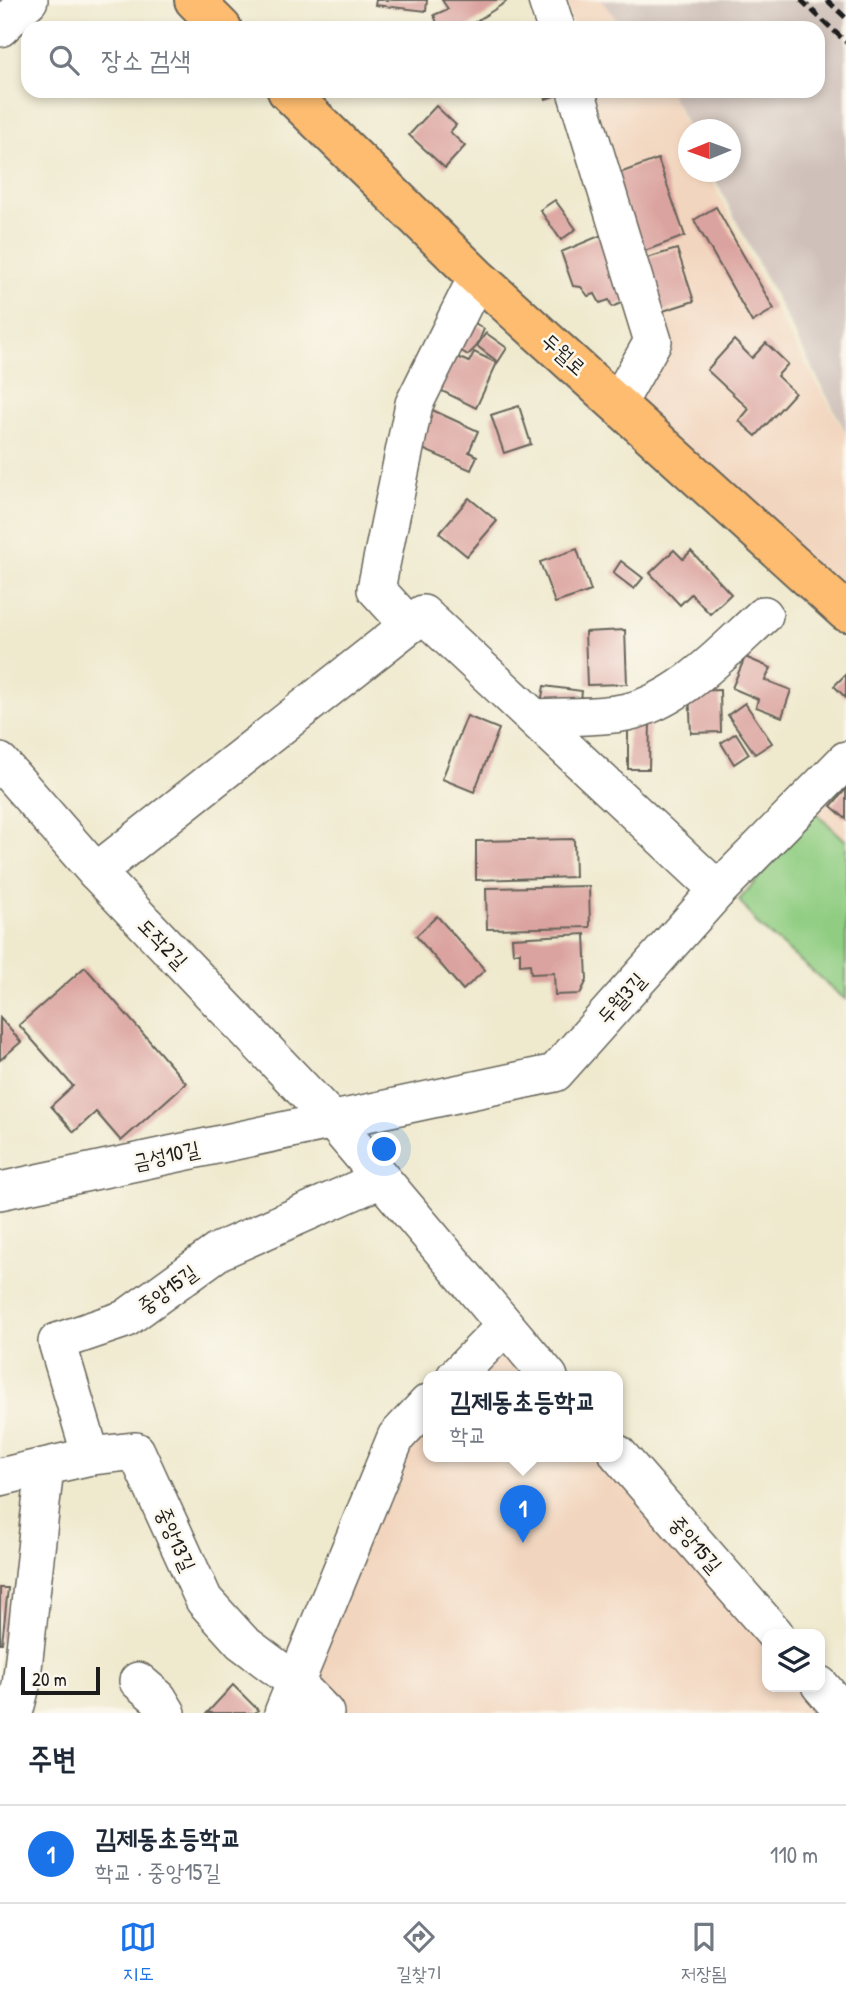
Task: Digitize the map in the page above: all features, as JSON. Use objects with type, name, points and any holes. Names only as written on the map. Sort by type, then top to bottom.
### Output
[{"type":"main road","points":[[194,0],[215,21]]},
{"type":"main road","name":"두월로","points":[[294,98],[477,277],[618,402],[846,612]]},
{"type":"street","points":[[0,28],[29,0]]},
{"type":"street","points":[[547,0],[554,21]]},
{"type":"street","points":[[578,98],[653,341],[618,402]]},
{"type":"street","points":[[409,625],[376,589],[414,404],[477,277]]},
{"type":"street","points":[[96,872],[423,614],[719,890]]},
{"type":"street","points":[[535,718],[628,712],[668,694],[703,670],[764,615]]},
{"type":"street","name":"두월3길","points":[[332,1120],[555,1073],[719,890],[846,760]]},
{"type":"street","name":"도작2길","points":[[0,762],[96,872],[332,1120]]},
{"type":"street","points":[[332,1120],[545,1371]]},
{"type":"street","name":"금성10길","points":[[0,1191],[332,1120]]},
{"type":"street","name":"중앙15길","points":[[91,1456],[57,1342],[125,1319],[219,1251],[381,1179]]},
{"type":"street","points":[[461,1371],[505,1326]]},
{"type":"street","points":[[289,1697],[396,1437],[423,1409]]},
{"type":"street","name":"중앙13길","points":[[0,1477],[91,1456],[136,1451],[204,1600],[289,1697],[325,1713]]},
{"type":"street","name":"중앙15길","points":[[623,1460],[771,1629]]},
{"type":"street","points":[[14,1713],[22,1686],[45,1467]]},
{"type":"street","points":[[138,1681],[158,1698],[167,1713]]},
{"type":"street","points":[[825,1691],[844,1713]]},
{"type":"shaded area","points":[[566,0],[601,0],[618,21],[572,21]]},
{"type":"shaded area","points":[[601,0],[846,0],[846,433],[716,182],[741,182],[741,119],[684,119],[673,98],[825,98],[825,21],[618,21]]},
{"type":"shaded area","points":[[594,98],[672,98],[682,119],[678,119],[678,182],[713,182],[781,321],[846,434],[846,600],[628,402],[663,342]]},
{"type":"shaded area","points":[[846,779],[846,841],[815,812]]},
{"type":"shaded area","points":[[504,1341],[530,1371],[476,1371]]},
{"type":"shaded area","points":[[423,1425],[423,1462],[609,1462],[762,1640],[762,1692],[807,1692],[825,1713],[345,1713],[311,1678],[408,1441]]},
{"type":"green space","points":[[815,812],[846,841],[846,1000],[758,925],[739,900]]},
{"type":"building","points":[[376,0],[427,0],[426,11],[375,5]]},
{"type":"building","points":[[442,0],[506,2],[477,21],[436,21],[434,15],[448,9]]},
{"type":"building","points":[[436,106],[456,125],[450,132],[465,146],[445,168],[409,135]]},
{"type":"building","points":[[658,159],[685,236],[642,252],[614,175]]},
{"type":"building","points":[[555,200],[576,229],[561,240],[540,210]]},
{"type":"building","points":[[716,207],[774,309],[752,322],[694,220]]},
{"type":"building","points":[[604,234],[633,298],[612,307],[609,300],[600,303],[595,294],[588,296],[581,287],[573,286],[561,252]]},
{"type":"building","points":[[677,249],[694,301],[657,313],[640,260]]},
{"type":"building","points":[[470,320],[484,329],[477,346],[468,355],[453,346]]},
{"type":"building","points":[[486,333],[507,348],[498,362],[477,346]]},
{"type":"building","points":[[734,340],[752,358],[766,343],[788,364],[777,376],[795,393],[756,436],[739,421],[749,409],[707,370]]},
{"type":"building","points":[[474,352],[497,363],[476,408],[434,387],[448,353],[469,362]]},
{"type":"building","points":[[519,406],[531,444],[504,453],[491,415]]},
{"type":"building","points":[[428,408],[478,431],[469,452],[477,456],[471,470],[420,448]]},
{"type":"building","points":[[469,498],[497,521],[467,556],[439,533]]},
{"type":"building","points":[[577,549],[591,591],[555,603],[540,562]]},
{"type":"building","points":[[674,550],[683,559],[691,551],[731,594],[710,614],[691,594],[680,605],[650,573]]},
{"type":"building","points":[[621,561],[643,578],[634,589],[613,573]]},
{"type":"building","points":[[625,630],[627,684],[587,685],[585,632]]},
{"type":"building","points":[[745,657],[771,668],[765,680],[791,690],[782,717],[756,707],[758,699],[732,688]]},
{"type":"building","points":[[846,674],[846,698],[834,686]]},
{"type":"building","points":[[544,686],[582,691],[580,708],[541,703]]},
{"type":"building","points":[[720,690],[721,732],[691,733],[689,691]]},
{"type":"building","points":[[745,703],[772,743],[755,754],[728,715]]},
{"type":"building","points":[[467,716],[499,729],[474,792],[442,779]]},
{"type":"building","points":[[628,720],[650,720],[649,769],[628,769]]},
{"type":"building","points":[[736,733],[749,754],[734,764],[721,743]]},
{"type":"building","points":[[846,789],[846,819],[831,806]]},
{"type":"building","points":[[574,839],[575,877],[476,880],[476,841]]},
{"type":"building","points":[[589,886],[590,927],[487,929],[486,888]]},
{"type":"building","points":[[437,916],[485,970],[463,990],[416,936]]},
{"type":"building","points":[[585,934],[587,980],[580,994],[555,995],[554,973],[531,974],[530,964],[520,965],[520,952],[513,953],[512,938]]},
{"type":"building","points":[[85,967],[186,1083],[121,1141],[96,1112],[74,1132],[51,1106],[73,1086],[19,1025]]},
{"type":"building","points":[[0,1018],[21,1042],[0,1060]]},
{"type":"building","points":[[0,1588],[8,1588],[2,1643],[0,1643]]},
{"type":"building","points":[[233,1685],[258,1710],[255,1713],[207,1713]]},
{"type":"railway","points":[[801,0],[824,21]]},
{"type":"railway","points":[[827,0],[846,18]]},
{"type":"railway","points":[[825,22],[846,42]]},
{"type":"place","name":"김제동초등학교","points":[[523,1543]]}]
